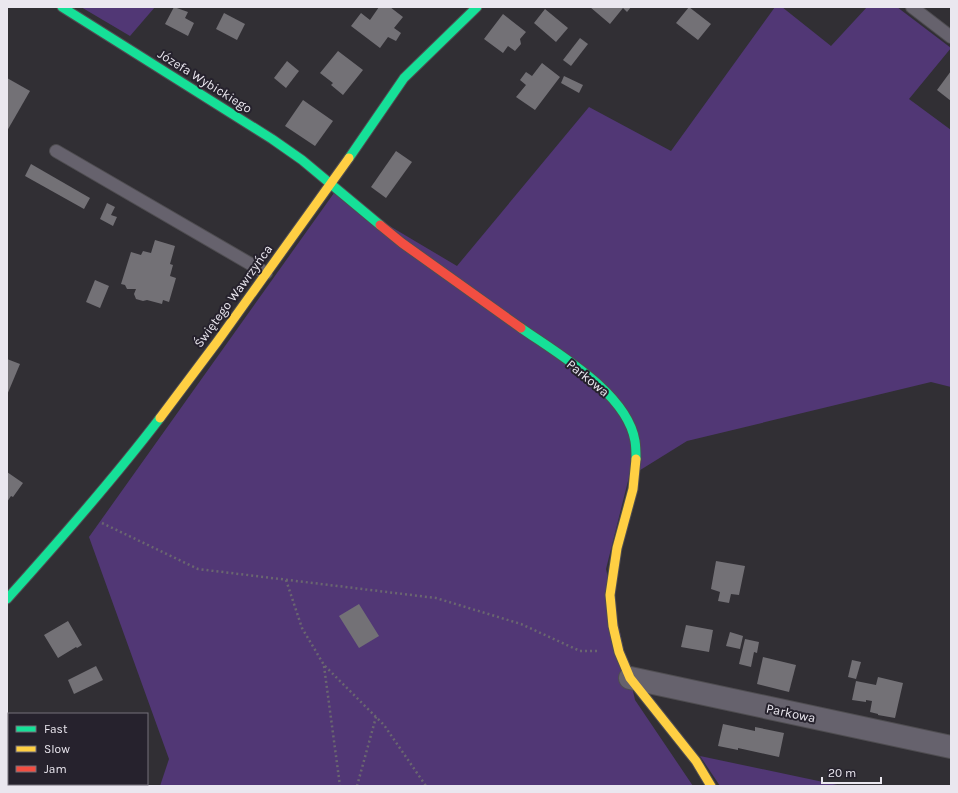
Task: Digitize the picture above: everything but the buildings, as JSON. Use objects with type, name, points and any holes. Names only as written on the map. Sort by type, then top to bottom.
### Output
[{"type":"street","name":"Józefa Wybickiego","points":[[62,7],[272,139],[302,160],[329,184]]},
{"type":"street","name":"Świętego Wawrzyńca","points":[[7,599],[83,514],[137,449],[217,342],[375,122],[404,78],[477,7]]},
{"type":"street","name":"Parkowa","points":[[329,184],[402,243],[582,371],[611,396],[628,421],[635,440],[636,460],[633,489],[618,548],[610,595],[613,626],[619,652],[630,678],[696,761],[710,786]]},
{"type":"street","name":"Parkowa","points":[[630,678],[951,747]]},
{"type":"lane","points":[[912,7],[951,37]]},
{"type":"lane","points":[[56,151],[266,273]]},
{"type":"path","points":[[83,514],[198,569],[436,598],[521,624],[580,651],[619,652]]},
{"type":"path","points":[[286,580],[302,628],[324,665],[384,725],[426,786]]},
{"type":"path","points":[[324,665],[340,786]]},
{"type":"path","points":[[357,786],[376,717]]},
{"type":"shaded area","points":[[81,7],[155,7],[130,36]]},
{"type":"shaded area","points":[[775,7],[782,7],[831,46],[867,7],[897,7],[951,48],[909,99],[951,130],[951,387],[931,382],[687,441],[629,477],[606,569],[635,700],[693,786],[160,786],[169,759],[89,537],[334,193],[457,266],[589,107],[671,151]]},
{"type":"shaded area","points":[[700,756],[842,786],[720,786]]},
{"type":"traffic: fast","points":[[62,7],[272,139],[302,160],[380,225]]},
{"type":"traffic: fast","points":[[349,158],[404,78],[477,7]]},
{"type":"traffic: fast","points":[[521,328],[589,376],[605,391],[619,407],[629,423],[635,441],[636,459]]},
{"type":"traffic: fast","points":[[7,599],[47,555],[123,465],[160,418]]},
{"type":"traffic: slow","points":[[160,418],[217,342],[349,158]]},
{"type":"traffic: slow","points":[[636,459],[633,489],[617,548],[610,595],[613,626],[619,652],[630,678],[696,761],[711,786]]},
{"type":"traffic: jam","points":[[380,225],[402,243],[521,328]]}]
